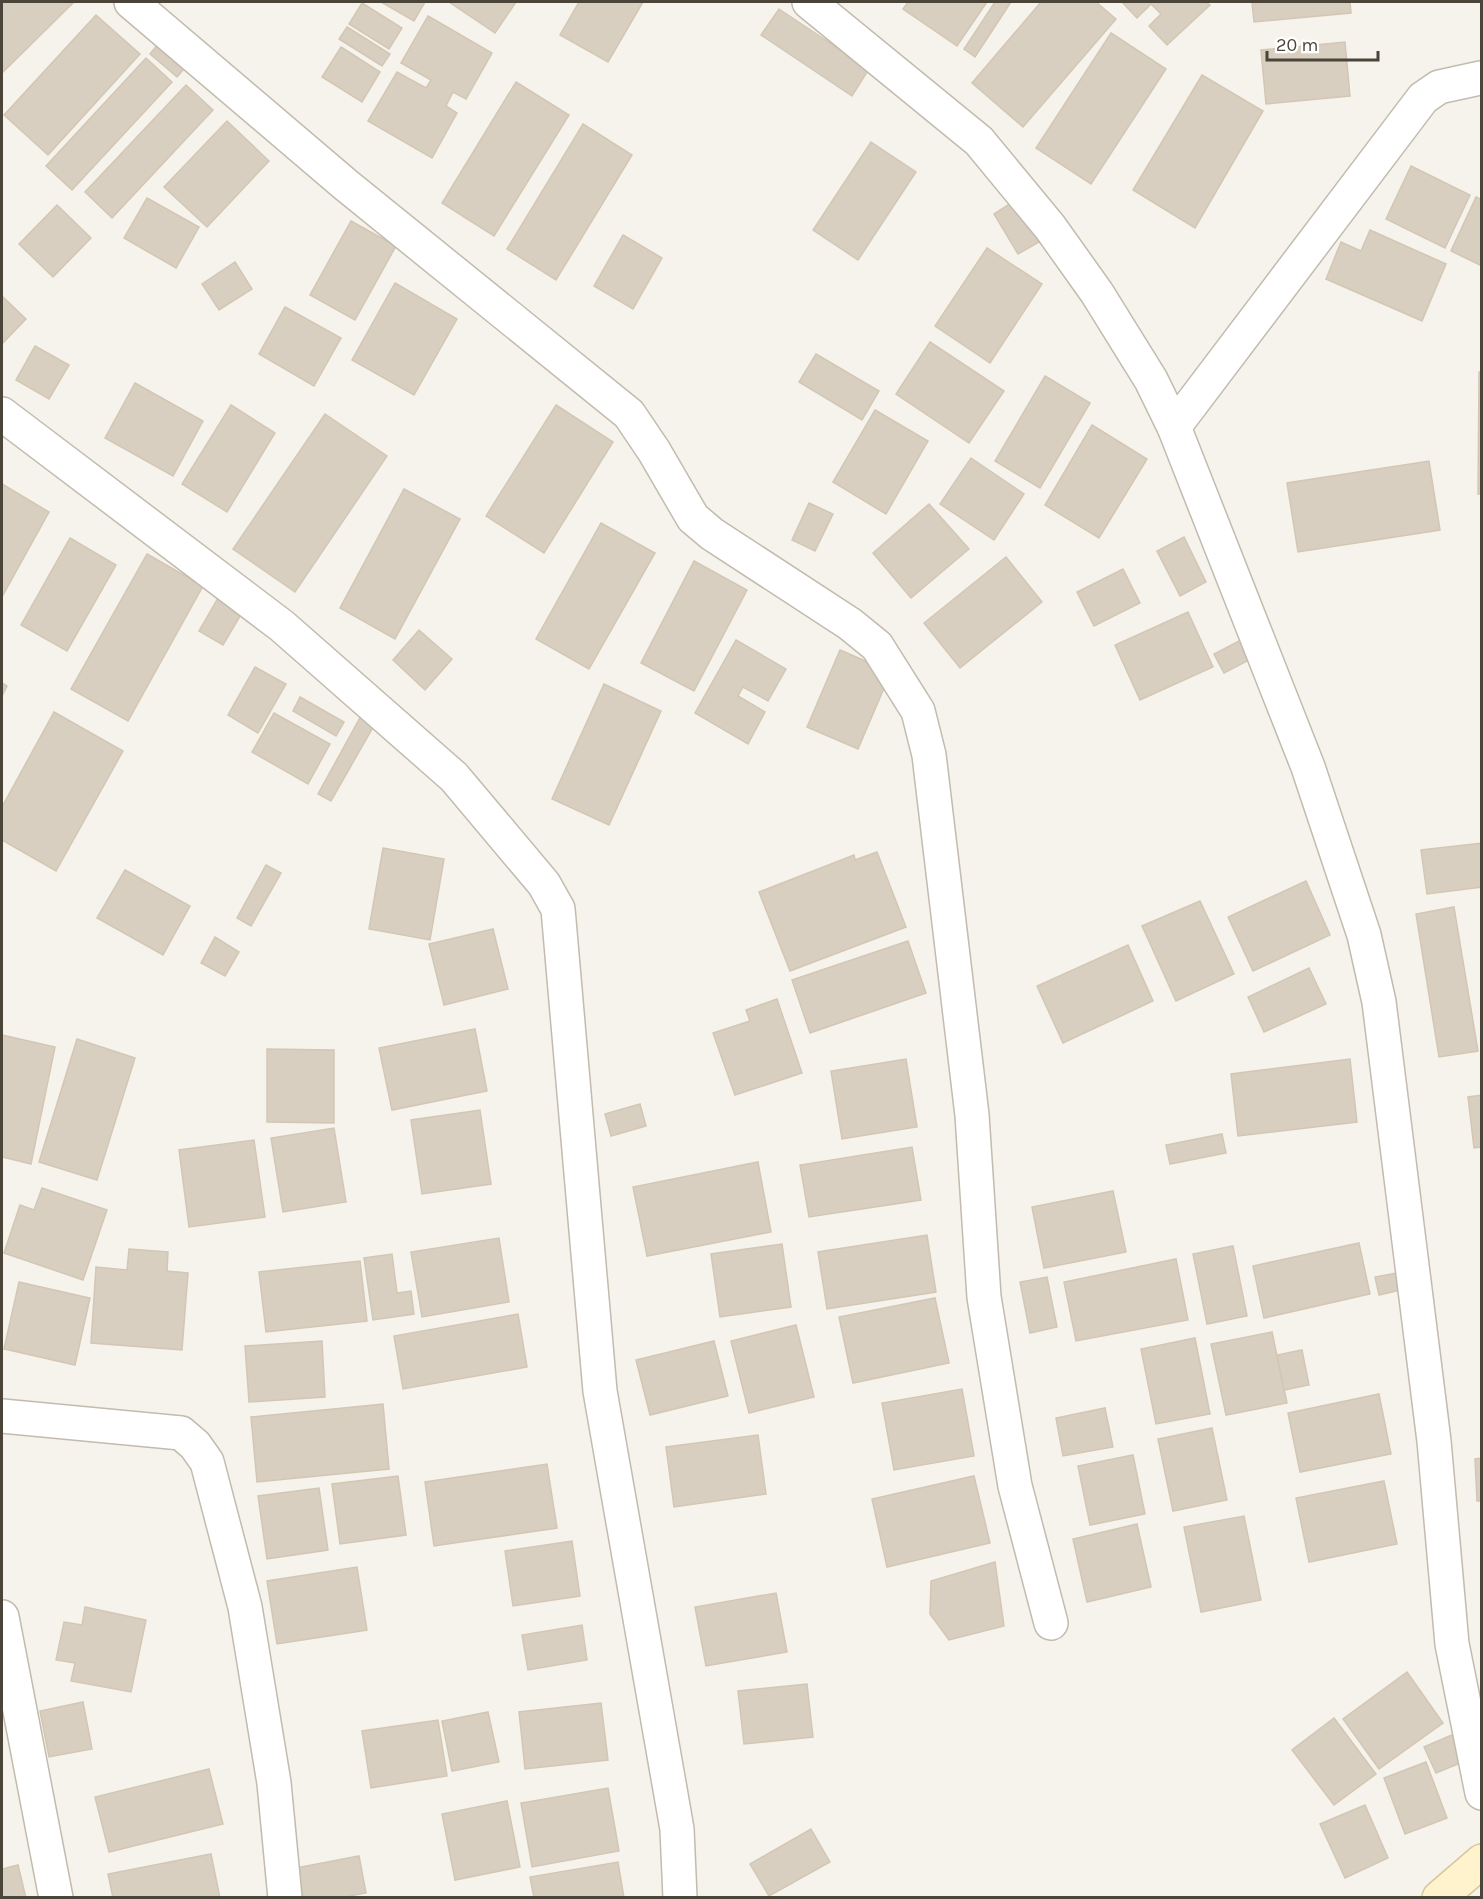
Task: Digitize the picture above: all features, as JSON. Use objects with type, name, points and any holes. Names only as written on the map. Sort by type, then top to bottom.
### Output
[{"type":"main road","points":[[1439,1898],[1482,1861]]},
{"type":"street","points":[[131,2],[346,184],[629,414],[654,450],[693,518],[712,534],[850,624],[877,646],[918,711],[929,755],[972,1114],[984,1297],[1015,1486],[1051,1623]]},
{"type":"street","points":[[810,2],[979,141],[1050,227],[1097,293],[1151,380],[1174,427],[1308,767],[1364,935],[1379,1002],[1434,1441],[1452,1644],[1482,1793]]},
{"type":"street","points":[[1174,427],[1423,98],[1439,87],[1480,78]]},
{"type":"street","points":[[2,414],[282,626],[454,777],[544,884],[558,909],[600,1391],[677,1829],[680,1898]]},
{"type":"street","points":[[2,1416],[181,1433],[195,1444],[207,1461],[245,1607],[274,1783],[285,1898]]},
{"type":"street","points":[[2,1617],[57,1898]]},
{"type":"building","points":[[2,2],[74,2],[2,73]]},
{"type":"building","points":[[381,2],[425,2],[414,21]]},
{"type":"building","points":[[449,2],[516,2],[495,33]]},
{"type":"building","points":[[579,2],[643,2],[608,62],[560,35]]},
{"type":"building","points":[[908,2],[987,2],[957,46],[903,9]]},
{"type":"building","points":[[995,2],[1011,2],[975,57],[964,49]]},
{"type":"building","points":[[1041,2],[1096,2],[1116,19],[1023,127],[972,83]]},
{"type":"building","points":[[1122,2],[1206,2],[1210,5],[1167,45],[1149,26],[1161,14],[1151,4],[1137,18]]},
{"type":"building","points":[[1252,2],[1350,2],[1351,13],[1254,22]]},
{"type":"building","points":[[362,3],[402,28],[389,49],[349,24]]},
{"type":"building","points":[[779,9],[869,69],[852,96],[761,35]]},
{"type":"building","points":[[96,15],[140,54],[48,155],[4,115]]},
{"type":"building","points":[[428,16],[492,53],[466,99],[453,92],[446,106],[457,113],[432,158],[368,121],[397,72],[426,88],[431,80],[401,63]]},
{"type":"building","points":[[347,27],[390,54],[382,66],[339,39]]},
{"type":"building","points":[[1111,33],[1166,69],[1091,184],[1036,148]]},
{"type":"building","points":[[163,38],[190,62],[177,77],[150,54]]},
{"type":"building","points":[[1345,42],[1350,96],[1266,104],[1261,50]]},
{"type":"building","points":[[341,47],[380,72],[362,102],[322,77]]},
{"type":"building","points":[[146,58],[172,82],[72,190],[46,166]]},
{"type":"building","points":[[1202,75],[1263,111],[1195,228],[1133,190]]},
{"type":"building","points":[[516,82],[569,115],[494,236],[442,203]]},
{"type":"building","points":[[186,85],[213,110],[112,218],[85,192]]},
{"type":"building","points":[[227,121],[269,161],[207,227],[164,187]]},
{"type":"building","points":[[583,124],[632,155],[556,280],[507,249]]},
{"type":"building","points":[[871,142],[916,172],[858,260],[813,230]]},
{"type":"building","points":[[1411,166],[1470,195],[1445,248],[1386,219]]},
{"type":"building","points":[[1476,197],[1482,200],[1482,266],[1451,251]]},
{"type":"building","points":[[147,198],[199,227],[176,268],[124,238]]},
{"type":"building","points":[[1014,201],[1039,242],[1018,254],[994,214]]},
{"type":"building","points":[[57,205],[91,238],[53,277],[19,244]]},
{"type":"building","points":[[351,221],[396,246],[355,320],[310,295]]},
{"type":"building","points":[[1370,230],[1446,264],[1422,321],[1326,279],[1341,242],[1361,251]]},
{"type":"building","points":[[623,235],[662,258],[633,309],[594,286]]},
{"type":"building","points":[[987,248],[1042,284],[990,363],[935,326]]},
{"type":"building","points":[[235,262],[252,289],[219,310],[202,284]]},
{"type":"building","points":[[395,283],[457,319],[414,395],[352,360]]},
{"type":"building","points":[[2,296],[26,319],[3,343],[2,342]]},
{"type":"building","points":[[285,307],[341,338],[314,386],[259,354]]},
{"type":"building","points":[[930,342],[1004,391],[969,443],[896,394]]},
{"type":"building","points":[[35,346],[69,365],[49,399],[16,380]]},
{"type":"building","points":[[816,354],[879,391],[862,420],[799,382]]},
{"type":"building","points":[[1479,372],[1482,372],[1482,494],[1478,494]]},
{"type":"building","points":[[1045,376],[1090,403],[1040,488],[995,461]]},
{"type":"building","points":[[135,383],[203,421],[173,476],[105,438]]},
{"type":"building","points":[[231,405],[275,433],[227,512],[182,484]]},
{"type":"building","points":[[556,405],[613,442],[544,553],[486,516]]},
{"type":"building","points":[[875,410],[928,441],[886,514],[833,482]]},
{"type":"building","points":[[325,414],[387,456],[295,592],[233,549]]},
{"type":"building","points":[[1092,425],[1147,459],[1099,538],[1045,505]]},
{"type":"building","points":[[971,458],[1024,494],[994,540],[940,504]]},
{"type":"building","points":[[1429,461],[1440,530],[1298,552],[1287,483]]},
{"type":"building","points":[[2,484],[49,512],[2,597]]},
{"type":"building","points":[[404,489],[460,519],[395,639],[340,608]]},
{"type":"building","points":[[809,503],[833,514],[815,551],[792,540]]},
{"type":"building","points":[[929,504],[969,549],[911,598],[873,553]]},
{"type":"building","points":[[601,523],[655,553],[589,669],[536,639]]},
{"type":"building","points":[[1184,537],[1206,582],[1180,596],[1157,551]]},
{"type":"building","points":[[70,538],[116,565],[67,651],[21,625]]},
{"type":"building","points":[[147,554],[203,586],[128,721],[71,689]]},
{"type":"building","points":[[1006,557],[1042,602],[960,668],[924,623]]},
{"type":"building","points":[[694,561],[747,590],[694,691],[641,663]]},
{"type":"building","points":[[1123,569],[1140,603],[1094,626],[1077,592]]},
{"type":"building","points":[[218,598],[243,611],[223,645],[199,631]]},
{"type":"building","points":[[1188,612],[1213,667],[1140,700],[1115,645]]},
{"type":"building","points":[[419,630],[452,659],[425,690],[393,660]]},
{"type":"building","points":[[736,640],[786,669],[768,701],[743,687],[738,696],[765,712],[748,744],[695,713]]},
{"type":"building","points":[[1241,640],[1251,659],[1224,673],[1214,654]]},
{"type":"building","points":[[840,650],[891,672],[858,749],[807,727]]},
{"type":"building","points":[[255,667],[286,684],[258,733],[228,715]]},
{"type":"building","points":[[2,683],[7,686],[2,696]]},
{"type":"building","points":[[604,684],[661,711],[609,825],[552,799]]},
{"type":"building","points":[[300,697],[344,722],[336,736],[293,711]]},
{"type":"building","points":[[54,712],[123,751],[56,871],[2,840],[2,807]]},
{"type":"building","points":[[274,713],[330,744],[308,784],[252,752]]},
{"type":"building","points":[[362,714],[376,722],[331,801],[318,794]]},
{"type":"building","points":[[1482,843],[1482,887],[1427,894],[1421,850]]},
{"type":"building","points":[[383,848],[444,859],[430,940],[369,929]]},
{"type":"building","points":[[877,852],[906,927],[790,971],[759,892],[854,855],[855,860]]},
{"type":"building","points":[[266,865],[281,873],[251,926],[237,918]]},
{"type":"building","points":[[125,870],[190,906],[163,955],[97,918]]},
{"type":"building","points":[[1306,881],[1330,935],[1253,971],[1228,917]]},
{"type":"building","points":[[1200,901],[1234,974],[1176,1001],[1142,926]]},
{"type":"building","points":[[1454,907],[1478,1051],[1439,1057],[1416,914]]},
{"type":"building","points":[[493,929],[508,989],[444,1005],[429,944]]},
{"type":"building","points":[[215,937],[239,952],[225,976],[201,963]]},
{"type":"building","points":[[908,941],[926,993],[810,1033],[792,980]]},
{"type":"building","points":[[1128,945],[1153,1001],[1063,1043],[1037,986]]},
{"type":"building","points":[[1309,968],[1326,1004],[1264,1032],[1248,997]]},
{"type":"building","points":[[777,999],[802,1073],[735,1095],[713,1033],[750,1021],[746,1010]]},
{"type":"building","points":[[475,1029],[487,1091],[392,1110],[379,1048]]},
{"type":"building","points":[[2,1035],[55,1047],[31,1164],[2,1157]]},
{"type":"building","points":[[77,1039],[135,1058],[97,1180],[39,1162]]},
{"type":"building","points":[[267,1049],[334,1050],[334,1123],[267,1122]]},
{"type":"building","points":[[906,1059],[917,1127],[842,1139],[831,1071]]},
{"type":"building","points":[[1350,1059],[1357,1122],[1238,1136],[1231,1074]]},
{"type":"building","points":[[1482,1095],[1482,1147],[1474,1148],[1468,1097]]},
{"type":"building","points":[[640,1104],[646,1126],[611,1136],[605,1114]]},
{"type":"building","points":[[480,1110],[491,1184],[422,1194],[411,1120]]},
{"type":"building","points":[[334,1128],[346,1202],[283,1212],[271,1138]]},
{"type":"building","points":[[1222,1134],[1226,1153],[1170,1164],[1166,1145]]},
{"type":"building","points":[[254,1140],[265,1217],[189,1227],[179,1150]]},
{"type":"building","points":[[912,1147],[921,1200],[809,1217],[800,1165]]},
{"type":"building","points":[[758,1162],[771,1232],[647,1256],[633,1187]]},
{"type":"building","points":[[42,1188],[107,1210],[83,1280],[4,1253],[20,1205],[34,1210]]},
{"type":"building","points":[[1113,1191],[1126,1252],[1044,1268],[1032,1207]]},
{"type":"building","points":[[927,1235],[936,1292],[827,1309],[818,1252]]},
{"type":"building","points":[[499,1238],[509,1302],[422,1317],[411,1252]]},
{"type":"building","points":[[1359,1243],[1370,1294],[1264,1318],[1253,1266]]},
{"type":"building","points":[[782,1244],[791,1307],[720,1317],[711,1254]]},
{"type":"building","points":[[1233,1246],[1247,1316],[1207,1324],[1193,1254]]},
{"type":"building","points":[[129,1249],[168,1252],[167,1271],[188,1273],[182,1350],[91,1343],[96,1267],[127,1270]]},
{"type":"building","points":[[392,1254],[397,1293],[411,1291],[414,1314],[373,1320],[364,1258]]},
{"type":"building","points":[[1176,1259],[1188,1320],[1076,1341],[1064,1282]]},
{"type":"building","points":[[360,1261],[367,1321],[266,1332],[259,1272]]},
{"type":"building","points":[[1401,1272],[1405,1289],[1379,1295],[1375,1277]]},
{"type":"building","points":[[1047,1277],[1057,1327],[1030,1333],[1020,1282]]},
{"type":"building","points":[[19,1282],[90,1298],[75,1365],[4,1349]]},
{"type":"building","points":[[935,1298],[949,1363],[853,1383],[839,1317]]},
{"type":"building","points":[[518,1314],[527,1367],[403,1389],[394,1336]]},
{"type":"building","points":[[796,1325],[814,1397],[749,1413],[731,1341]]},
{"type":"building","points":[[1272,1332],[1287,1403],[1226,1415],[1211,1344]]},
{"type":"building","points":[[1195,1338],[1210,1414],[1156,1424],[1141,1349]]},
{"type":"building","points":[[322,1341],[325,1397],[249,1402],[245,1346]]},
{"type":"building","points":[[714,1341],[728,1396],[650,1415],[636,1360]]},
{"type":"building","points":[[1302,1350],[1309,1385],[1284,1390],[1277,1355]]},
{"type":"building","points":[[962,1389],[974,1456],[894,1470],[882,1403]]},
{"type":"building","points":[[1379,1394],[1391,1454],[1300,1472],[1288,1413]]},
{"type":"building","points":[[383,1404],[389,1469],[257,1482],[251,1417]]},
{"type":"building","points":[[1105,1408],[1113,1447],[1063,1456],[1056,1418]]},
{"type":"building","points":[[1212,1428],[1227,1500],[1173,1511],[1158,1439]]},
{"type":"building","points":[[758,1435],[766,1494],[674,1507],[666,1447]]},
{"type":"building","points":[[1133,1455],[1145,1514],[1090,1525],[1078,1466]]},
{"type":"building","points":[[1482,1458],[1482,1501],[1477,1501],[1475,1459]]},
{"type":"building","points":[[547,1464],[557,1528],[434,1546],[425,1482]]},
{"type":"building","points":[[398,1476],[406,1535],[340,1544],[332,1484]]},
{"type":"building","points":[[974,1476],[990,1543],[887,1567],[872,1499]]},
{"type":"building","points":[[1384,1481],[1397,1544],[1309,1562],[1296,1498]]},
{"type":"building","points":[[319,1488],[328,1550],[267,1559],[258,1496]]},
{"type":"building","points":[[1244,1516],[1261,1600],[1201,1612],[1184,1527]]},
{"type":"building","points":[[1137,1524],[1151,1587],[1087,1602],[1073,1539]]},
{"type":"building","points":[[572,1541],[580,1596],[513,1606],[505,1551]]},
{"type":"building","points":[[995,1562],[1004,1626],[949,1640],[930,1614],[931,1581]]},
{"type":"building","points":[[357,1567],[367,1630],[277,1644],[267,1581]]},
{"type":"building","points":[[776,1593],[787,1652],[706,1666],[695,1607]]},
{"type":"building","points":[[85,1607],[146,1620],[131,1692],[71,1681],[75,1663],[56,1660],[64,1622],[82,1625]]},
{"type":"building","points":[[582,1625],[587,1660],[528,1670],[522,1635]]},
{"type":"building","points":[[1407,1672],[1443,1723],[1379,1769],[1343,1719]]},
{"type":"building","points":[[807,1684],[813,1737],[744,1744],[738,1691]]},
{"type":"building","points":[[83,1702],[92,1749],[49,1757],[40,1711]]},
{"type":"building","points":[[601,1703],[608,1760],[525,1769],[519,1712]]},
{"type":"building","points":[[488,1712],[499,1762],[452,1771],[442,1721]]},
{"type":"building","points":[[1334,1718],[1376,1774],[1334,1805],[1292,1750]]},
{"type":"building","points":[[438,1720],[447,1776],[371,1788],[362,1731]]},
{"type":"building","points":[[1454,1734],[1465,1761],[1436,1773],[1424,1747]]},
{"type":"building","points":[[1426,1762],[1447,1818],[1405,1834],[1384,1778]]},
{"type":"building","points":[[209,1769],[223,1824],[109,1852],[95,1797]]},
{"type":"building","points":[[608,1788],[619,1851],[532,1867],[521,1803]]},
{"type":"building","points":[[507,1801],[520,1867],[455,1880],[442,1814]]},
{"type":"building","points":[[1365,1805],[1388,1858],[1345,1878],[1320,1824]]},
{"type":"building","points":[[811,1829],[830,1862],[769,1896],[750,1864]]},
{"type":"building","points":[[211,1854],[220,1898],[113,1898],[108,1874]]},
{"type":"building","points":[[359,1856],[366,1893],[339,1898],[290,1898],[285,1870]]},
{"type":"building","points":[[618,1862],[624,1898],[534,1898],[530,1877]]},
{"type":"building","points":[[18,1865],[26,1898],[2,1898],[2,1869]]}]
